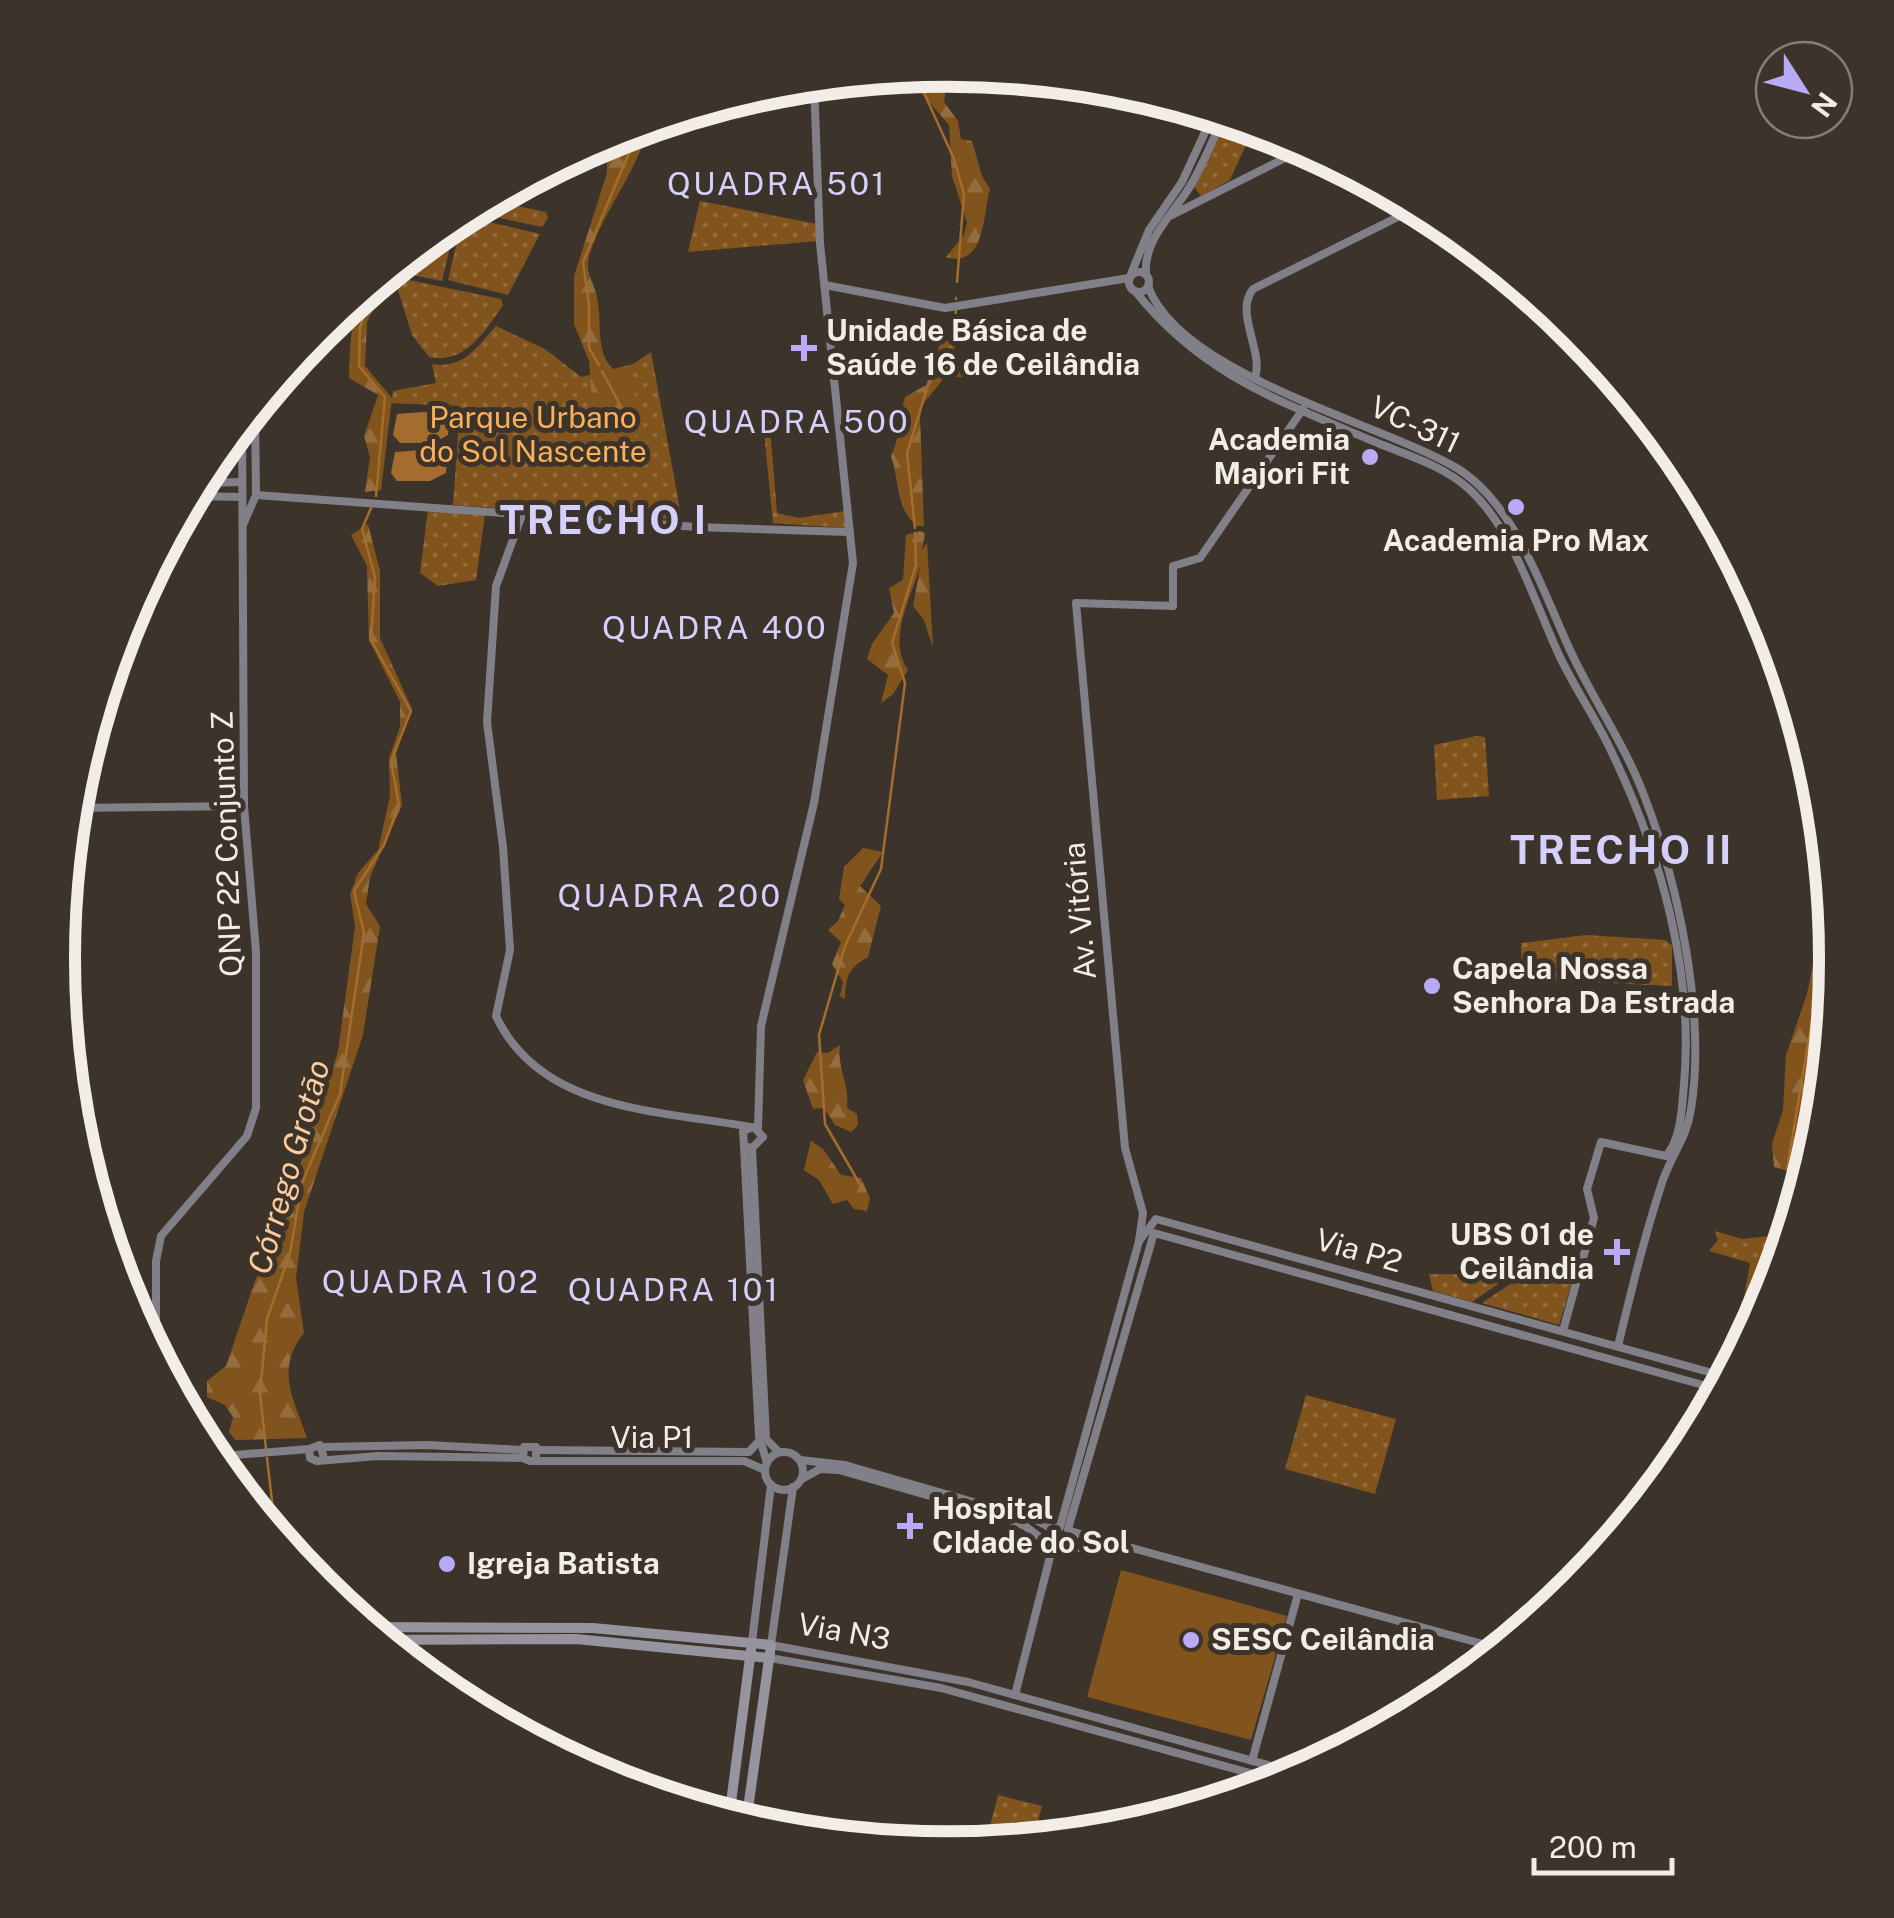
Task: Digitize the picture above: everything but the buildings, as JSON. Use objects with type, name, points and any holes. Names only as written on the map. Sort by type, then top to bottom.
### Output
[{"type":"main road","name":"Via N3","points":[[387,1628],[598,1628],[771,1645]]},
{"type":"main road","points":[[542,1639],[598,1637],[598,1628]]},
{"type":"main road","points":[[612,1641],[608,1638],[611,1632],[666,1633]]},
{"type":"main road","points":[[402,1640],[612,1641]]},
{"type":"main road","name":"Via N3","points":[[612,1641],[770,1658]]},
{"type":"main road","points":[[752,1642],[729,1800],[753,1796]]},
{"type":"main road","points":[[749,1807],[771,1645]]},
{"type":"street","points":[[752,1642],[771,1485],[759,1441],[749,1128],[756,1116],[761,1026],[814,802],[853,563],[825,285],[815,97]]},
{"type":"street","points":[[1212,129],[1182,182],[1148,230],[1130,276],[1134,291],[1182,344],[1210,365],[1276,399],[1310,409]]},
{"type":"street","points":[[1134,291],[1148,286],[1148,251],[1192,183],[1214,129]]},
{"type":"street","points":[[1170,216],[1289,157]]},
{"type":"street","points":[[1192,183],[1193,195],[1202,199]]},
{"type":"street","points":[[1255,378],[1258,368],[1246,308],[1252,289],[1401,215]]},
{"type":"street","points":[[825,285],[943,308],[1146,274]]},
{"type":"street","name":"VC-311","points":[[1148,286],[1160,309],[1196,342],[1255,378],[1310,409],[1456,467],[1470,478],[1511,528],[1646,834],[1667,904],[1680,974],[1690,1066]]},
{"type":"street","name":"Av. Vitória","points":[[1143,1213],[1125,1148],[1076,602],[1173,606],[1172,566],[1200,558],[1310,409]]},
{"type":"street","name":"VC-311","points":[[1329,415],[1460,481],[1484,505],[1580,685]]},
{"type":"street","points":[[244,526],[254,508],[256,494],[255,430]]},
{"type":"street","name":"QNP 22 Conjunto Z","points":[[156,1326],[156,1261],[164,1232],[250,1132],[257,1097],[252,876],[244,806],[242,447]]},
{"type":"street","points":[[217,483],[242,482]]},
{"type":"street","points":[[256,494],[522,515],[849,532]]},
{"type":"street","points":[[208,498],[242,502],[254,508]]},
{"type":"street","points":[[522,515],[496,586],[487,722],[504,847],[510,950],[496,1016],[516,1048],[593,1099],[645,1112],[749,1128],[762,1141],[748,1147]]},
{"type":"street","points":[[1521,574],[1531,582],[1533,574]]},
{"type":"street","points":[[1580,685],[1597,705],[1645,796],[1680,929],[1690,1066],[1686,1133],[1661,1183],[1618,1346]]},
{"type":"street","points":[[1610,749],[1616,752],[1621,747]]},
{"type":"street","points":[[89,808],[244,806]]},
{"type":"street","points":[[1563,1331],[1594,1218],[1587,1189],[1601,1142],[1660,1158],[1674,1153]]},
{"type":"street","points":[[748,1147],[766,1438],[779,1452],[790,1452],[800,1460],[862,1469],[1485,1645]]},
{"type":"street","points":[[1015,1694],[1058,1549],[1143,1213]]},
{"type":"street","name":"Via P2","points":[[1143,1213],[1714,1373]]},
{"type":"street","points":[[1138,1241],[1156,1219]]},
{"type":"street","name":"Via P2","points":[[1063,1527],[1154,1233],[1707,1386]]},
{"type":"street","points":[[1332,1280],[1342,1277],[1337,1268]]},
{"type":"street","points":[[1356,1288],[1349,1278],[1360,1274]]},
{"type":"street","points":[[1490,1310],[1492,1326]]},
{"type":"street","points":[[1492,1326],[1503,1314]]},
{"type":"street","points":[[1691,1367],[1694,1382]]},
{"type":"street","points":[[1694,1382],[1703,1370]]},
{"type":"street","name":"Via P1","points":[[704,1457],[749,1452],[759,1441]]},
{"type":"street","name":"Via P1","points":[[523,1454],[530,1444],[537,1454]]},
{"type":"street","name":"Via P1","points":[[231,1455],[310,1453],[323,1447],[427,1445],[523,1454]]},
{"type":"street","points":[[323,1447],[324,1458]]},
{"type":"street","points":[[766,1466],[779,1452]]},
{"type":"street","name":"Via P1","points":[[310,1453],[316,1462],[324,1458],[537,1454],[704,1457],[766,1466]]},
{"type":"street","points":[[800,1460],[802,1478]]},
{"type":"street","points":[[771,1645],[794,1487],[820,1469],[839,1470],[1000,1516],[1025,1526],[1058,1549],[1118,1542]]},
{"type":"street","points":[[771,1485],[782,1490],[794,1487]]},
{"type":"street","points":[[1044,1523],[1063,1527],[1074,1538],[1058,1549]]},
{"type":"street","points":[[767,1529],[776,1536],[786,1532]]},
{"type":"street","points":[[765,1546],[777,1545],[784,1553]]},
{"type":"street","points":[[1252,1761],[1298,1594]]},
{"type":"street","name":"Via N3","points":[[771,1645],[968,1682],[1275,1767]]},
{"type":"street","points":[[770,1658],[897,1675],[902,1672],[899,1666]]},
{"type":"street","points":[[829,1666],[911,1681],[1139,1739],[1144,1736],[1142,1730]]},
{"type":"street","points":[[911,1681],[910,1673],[968,1682]]},
{"type":"street","points":[[1056,1719],[1255,1775]]},
{"type":"street","points":[[1153,1746],[1151,1740],[1156,1738],[1240,1758]]},
{"type":"street","points":[[1247,1778],[1248,1773]]},
{"type":"green space","points":[[946,87],[944,102],[958,121],[961,139],[972,141],[990,189],[976,247],[959,258],[946,257],[964,235],[967,222],[952,176],[949,125],[917,88]]},
{"type":"green space","points":[[1219,131],[1248,141],[1230,180],[1201,196],[1194,187]]},
{"type":"green space","points":[[644,142],[596,236],[588,264],[598,302],[603,351],[616,371],[628,379],[644,414],[636,436],[612,438],[594,422],[589,361],[574,324],[574,276],[607,173],[607,156]]},
{"type":"green space","points":[[700,201],[817,224],[818,241],[688,252]]},
{"type":"green space","points":[[510,204],[546,212],[548,218],[542,227],[492,216]]},
{"type":"green space","points":[[484,221],[540,234],[508,295],[448,280],[458,238]]},
{"type":"green space","points":[[451,242],[442,281],[408,274]]},
{"type":"green space","points":[[402,279],[501,299],[503,305],[473,344],[453,356],[429,357],[412,335],[396,284]]},
{"type":"green space","points":[[379,297],[367,322],[365,366],[392,398],[381,490],[365,492],[370,457],[364,436],[378,395],[349,378],[353,323]]},
{"type":"green space","name":"Parque Urbano do Sol Nascente","points":[[496,326],[545,349],[581,377],[633,364],[651,352],[682,520],[453,505],[460,406],[391,403],[393,391],[436,383],[432,364],[461,360]]},
{"type":"green space","points":[[941,341],[950,341],[955,348],[949,355],[957,365],[965,365],[964,377],[945,377],[923,404],[920,417],[924,526],[917,526],[901,503],[891,456],[905,397],[926,385]]},
{"type":"green space","points":[[775,421],[774,430],[770,428],[777,513],[799,518],[845,511],[846,528],[773,523],[763,422]]},
{"type":"green space","points":[[428,510],[485,514],[476,580],[438,586],[420,573]]},
{"type":"green space","points":[[368,524],[380,571],[380,638],[412,709],[396,753],[402,805],[370,877],[366,904],[380,926],[363,1035],[304,1212],[296,1278],[304,1333],[290,1359],[289,1384],[307,1438],[235,1440],[229,1432],[233,1417],[225,1405],[207,1397],[207,1381],[226,1366],[256,1278],[278,1249],[276,1224],[310,1140],[305,1109],[313,1088],[332,1072],[338,1051],[355,927],[350,894],[358,873],[378,850],[390,796],[389,758],[400,727],[400,702],[369,640],[367,566],[351,535]]},
{"type":"green space","points":[[925,533],[922,550],[927,543],[933,648],[924,620],[913,606],[921,563],[900,631],[902,658],[908,670],[893,694],[881,703],[888,675],[867,659],[872,644],[894,613],[889,588],[903,580],[906,535]]},
{"type":"green space","points":[[1485,737],[1489,796],[1437,800],[1434,745]]},
{"type":"green space","points":[[863,848],[883,852],[860,886],[881,906],[868,957],[849,974],[845,999],[840,996],[843,982],[832,964],[841,942],[828,930],[838,921],[845,905],[839,899],[844,867]]},
{"type":"green space","points":[[1586,935],[1665,940],[1672,945],[1672,986],[1522,979],[1521,943]]},
{"type":"green space","points":[[1818,939],[1812,1073],[1792,1172],[1774,1167],[1772,1144],[1783,1110],[1786,1055],[1807,994]]},
{"type":"green space","points":[[840,1045],[847,1108],[857,1114],[858,1125],[851,1132],[835,1125],[824,1108],[813,1109],[803,1080],[817,1052],[828,1053]]},
{"type":"green space","points":[[811,1141],[823,1149],[841,1175],[861,1178],[870,1198],[867,1211],[854,1209],[847,1200],[833,1204],[819,1180],[804,1170]]},
{"type":"green space","points":[[1715,1231],[1742,1239],[1774,1236],[1742,1316],[1750,1263],[1709,1251],[1718,1240]]},
{"type":"green space","points":[[1429,1274],[1508,1277],[1472,1302],[1433,1291]]},
{"type":"green space","points":[[1519,1278],[1572,1282],[1559,1325],[1482,1303]]},
{"type":"green space","points":[[1306,1395],[1396,1419],[1375,1494],[1285,1469]]},
{"type":"green space","name":"SESC Ceilândia","points":[[1121,1570],[1287,1616],[1251,1740],[1087,1697]]},
{"type":"green space","points":[[998,1795],[1042,1806],[1037,1826],[989,1830]]},
{"type":"shaded area","points":[[423,412],[450,418],[448,435],[433,443],[400,443],[393,435],[397,414]]},
{"type":"shaded area","points":[[395,452],[443,452],[447,456],[446,473],[430,481],[397,481],[391,473]]},
{"type":"waterway","points":[[922,88],[954,159],[964,194],[957,282]]},
{"type":"waterway","points":[[599,365],[589,348],[589,304],[583,262],[632,146]]},
{"type":"waterway","name":"Córrego Grotão","points":[[367,307],[360,327],[359,366],[385,397],[376,496]]},
{"type":"waterway","points":[[915,528],[907,453],[928,385],[953,342],[956,310]]},
{"type":"waterway","points":[[602,371],[626,416]]},
{"type":"waterway","name":"Córrego Grotão","points":[[266,1449],[260,1393],[267,1319],[290,1253],[302,1183],[340,1094],[364,933],[354,891],[384,845],[399,805],[391,761],[411,711],[371,640],[375,577],[362,529],[371,508]]},
{"type":"waterway","points":[[862,1188],[825,1124],[819,1035],[845,946],[881,869],[905,683],[892,643],[916,565],[915,533]]},
{"type":"waterway","points":[[1787,1169],[1818,984]]},
{"type":"waterway","name":"Córrego Grotão","points":[[267,1458],[273,1512]]},
{"type":"place","name":"Unidade Básica de Saúde 16 de Ceilândia","points":[[804,348]]},
{"type":"place","name":"Academia Majori Fit","points":[[1370,457]]},
{"type":"place","name":"Academia Pro Max","points":[[1516,507]]},
{"type":"place","name":"Capela Nossa Senhora Da Estrada","points":[[1432,986]]},
{"type":"place","name":"UBS 01 de Ceilândia","points":[[1617,1252]]},
{"type":"place","name":"Hospital CIdade do Sol","points":[[910,1526]]},
{"type":"place","name":"Igreja Batista","points":[[447,1564]]},
{"type":"place","name":"SESC Ceilândia","points":[[1191,1640]]},
{"type":"district","name":"QUADRA 501","points":[[777,184]]},
{"type":"district","name":"QUADRA 500","points":[[797,422]]},
{"type":"district","name":"TRECHO I","points":[[604,520]]},
{"type":"district","name":"QUADRA 400","points":[[715,628]]},
{"type":"district","name":"TRECHO II","points":[[1622,850]]},
{"type":"district","name":"QUADRA 200","points":[[670,896]]},
{"type":"district","name":"QUADRA 102","points":[[431,1282]]},
{"type":"district","name":"QUADRA 101","points":[[674,1290]]}]
